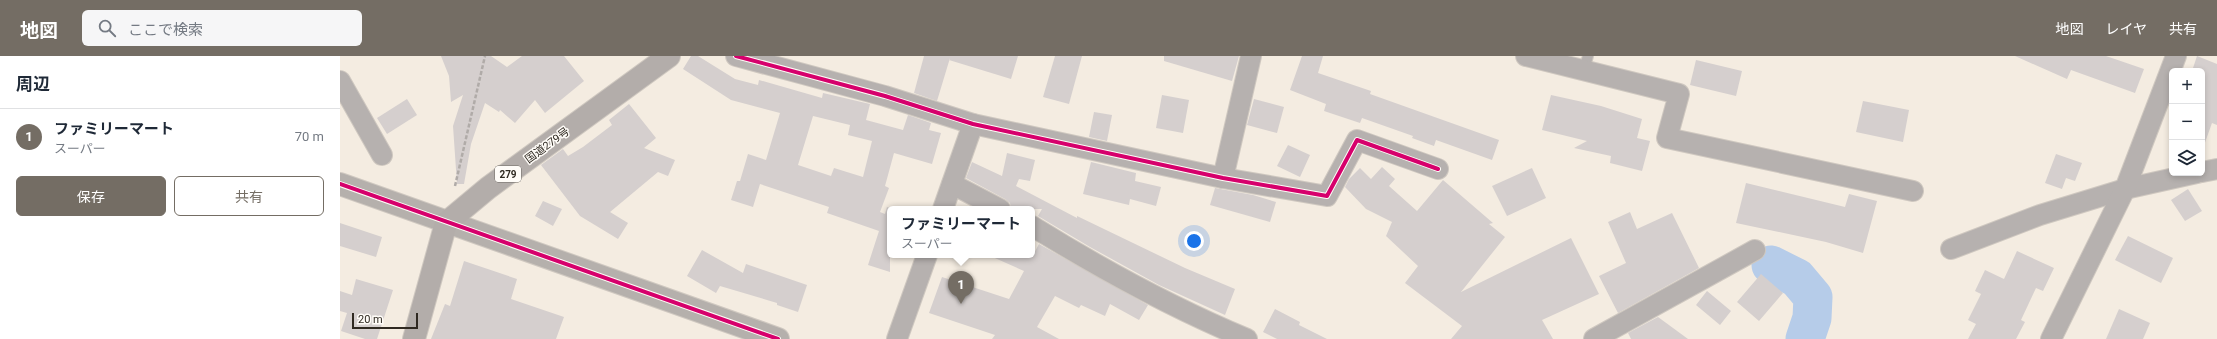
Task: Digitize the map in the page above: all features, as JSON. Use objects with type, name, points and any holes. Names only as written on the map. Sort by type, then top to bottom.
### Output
[{"type":"highway","name":"国道279号","points":[[446,223],[488,188],[669,56]]},
{"type":"highway","points":[[414,339],[446,223]]},
{"type":"street","points":[[736,56],[885,96],[973,124],[1223,178],[1327,196],[1358,140],[1438,170]]},
{"type":"street","points":[[1223,178],[1251,56]]},
{"type":"street","points":[[1526,56],[1586,63],[1679,94],[1667,138],[1913,192]]},
{"type":"street","points":[[2051,339],[2124,189],[2176,56]]},
{"type":"street","points":[[340,81],[382,155]]},
{"type":"street","points":[[944,206],[973,124]]},
{"type":"street","points":[[2205,171],[2217,169]]},
{"type":"street","points":[[1951,249],[2040,215],[2124,189],[2183,176]]},
{"type":"street","points":[[340,184],[446,223],[778,339]]},
{"type":"street","points":[[952,184],[994,206]]},
{"type":"street","points":[[1035,228],[1081,257],[1190,314],[1247,339]]},
{"type":"street","points":[[1594,339],[1755,250]]},
{"type":"street","points":[[897,339],[926,258]]},
{"type":"path","points":[[446,223],[485,56]]},
{"type":"building","points":[[441,56],[491,56],[507,67],[522,56],[564,56],[584,81],[545,113],[535,100],[515,123],[500,110],[499,112],[485,103],[471,144],[464,184],[457,184],[453,126],[463,95],[451,102],[449,76]]},
{"type":"building","points":[[691,56],[698,56],[735,79],[758,85],[759,80],[822,98],[823,93],[870,104],[866,120],[903,130],[908,115],[931,123],[929,130],[941,133],[932,164],[894,153],[885,186],[889,188],[880,212],[885,214],[887,207],[887,258],[890,258],[890,272],[868,265],[879,231],[827,213],[829,207],[760,184],[753,207],[731,200],[737,181],[740,181],[748,154],[766,160],[780,113],[731,100],[683,69]],"holes":[[[813,116],[850,125],[848,135],[872,141],[863,177],[834,168],[831,176],[798,165]]]},
{"type":"building","points":[[924,56],[1018,56],[1011,79],[949,60],[937,101],[914,93]]},
{"type":"building","points":[[1055,56],[1082,56],[1069,104],[1043,97]]},
{"type":"building","points":[[1164,56],[1239,56],[1232,81],[1164,61]]},
{"type":"building","points":[[1302,56],[1323,56],[1318,73],[1371,91],[1370,94],[1499,140],[1492,160],[1436,140],[1434,146],[1412,138],[1413,136],[1362,118],[1360,123],[1324,111],[1326,104],[1290,90]]},
{"type":"building","points":[[2015,56],[2106,56],[2144,69],[2135,93],[2071,70],[2067,79]]},
{"type":"building","points":[[2197,56],[2217,64],[2217,125],[2212,123],[2205,143],[2205,68],[2193,68]]},
{"type":"building","points":[[1696,60],[1742,71],[1736,96],[1690,85]]},
{"type":"building","points":[[1162,95],[1189,100],[1183,133],[1156,128]]},
{"type":"building","points":[[1551,95],[1601,106],[1642,119],[1637,138],[1650,141],[1642,171],[1610,163],[1611,156],[1574,148],[1587,141],[1542,130]]},
{"type":"building","points":[[407,99],[417,115],[387,134],[377,118]]},
{"type":"building","points":[[1254,99],[1284,107],[1277,133],[1247,125]]},
{"type":"building","points":[[1863,101],[1909,110],[1903,142],[1856,132]]},
{"type":"building","points":[[629,104],[656,138],[644,148],[675,160],[668,176],[658,172],[610,212],[628,223],[618,239],[580,216],[541,165],[563,149],[568,156],[583,147],[612,125],[609,120]]},
{"type":"building","points":[[1094,112],[1112,115],[1107,141],[1089,137]]},
{"type":"building","points":[[1288,145],[1310,155],[1300,177],[1277,166]]},
{"type":"building","points":[[1007,153],[1035,160],[1030,181],[1019,179],[1016,186],[1077,218],[1077,216],[1185,268],[1235,289],[1225,315],[1159,285],[1090,247],[1038,216],[1042,209],[1035,209],[1035,206],[1010,206],[1010,203],[1005,199],[966,178],[972,162],[1002,176]]},
{"type":"building","points":[[2056,154],[2082,163],[2075,181],[2066,178],[2062,189],[2045,183]]},
{"type":"building","points":[[1091,162],[1136,173],[1135,181],[1161,187],[1156,206],[1130,199],[1129,205],[1083,194]]},
{"type":"building","points":[[1382,167],[1395,179],[1389,186],[1417,211],[1443,180],[1493,223],[1489,224],[1505,237],[1461,292],[1571,238],[1599,294],[1542,320],[1553,339],[1451,339],[1462,326],[1405,283],[1418,266],[1386,236],[1392,222],[1366,209],[1345,187],[1349,179],[1360,168],[1371,179]]},
{"type":"building","points":[[1532,168],[1546,198],[1507,216],[1492,186]]},
{"type":"building","points":[[1746,183],[1845,207],[1849,194],[1877,201],[1863,253],[1826,242],[1736,223]]},
{"type":"building","points":[[1215,188],[1253,195],[1276,202],[1270,222],[1210,205]]},
{"type":"building","points":[[2188,189],[2202,211],[2185,221],[2171,200]]},
{"type":"building","points":[[543,201],[562,209],[553,226],[535,216]]},
{"type":"building","points":[[1630,212],[1637,229],[1672,213],[1699,268],[1618,313],[1599,276],[1626,263],[1608,222]]},
{"type":"building","points":[[340,223],[382,237],[376,257],[340,246]]},
{"type":"building","points":[[2128,236],[2173,258],[2161,283],[2115,260]]},
{"type":"building","points":[[1039,244],[1148,305],[1139,320],[1110,304],[1105,316],[1081,305],[1079,308],[1055,296],[1037,327],[1059,339],[992,339],[995,335],[929,313],[942,277],[1009,299],[1024,271],[995,258],[1035,258],[1035,251]]},
{"type":"building","points":[[702,250],[743,273],[746,264],[807,285],[798,312],[777,305],[777,303],[720,286],[716,293],[687,276]]},
{"type":"building","points":[[2017,251],[2054,268],[2043,291],[2036,288],[2021,320],[2025,322],[2016,339],[1968,339],[1976,324],[1968,320],[1981,294],[1975,291],[1985,270],[2004,279]]},
{"type":"building","points":[[464,261],[517,279],[511,299],[564,317],[556,339],[431,339],[445,304],[450,306]]},
{"type":"building","points":[[1761,274],[1783,293],[1759,321],[1737,302]]},
{"type":"building","points":[[356,279],[393,290],[377,339],[365,339],[341,331],[347,313],[340,311],[340,291],[352,295]]},
{"type":"building","points":[[1707,291],[1731,311],[1720,325],[1696,305]]},
{"type":"building","points":[[1275,309],[1300,322],[1299,325],[1327,339],[1277,339],[1263,332]]},
{"type":"building","points":[[2119,309],[2150,323],[2143,339],[2106,339]]},
{"type":"building","points":[[1658,317],[1688,339],[1631,339],[1628,333]]},
{"type":"waterway","points":[[1771,265],[1797,278],[1813,297],[1812,318],[1805,339]]},
{"type":"cycle path","points":[[736,56],[885,96],[973,124],[1223,178],[1327,196],[1357,140],[1438,169]]},
{"type":"cycle path","points":[[340,184],[778,339]]},
{"type":"place","name":"ファミリーマート","points":[[961,304]]}]
